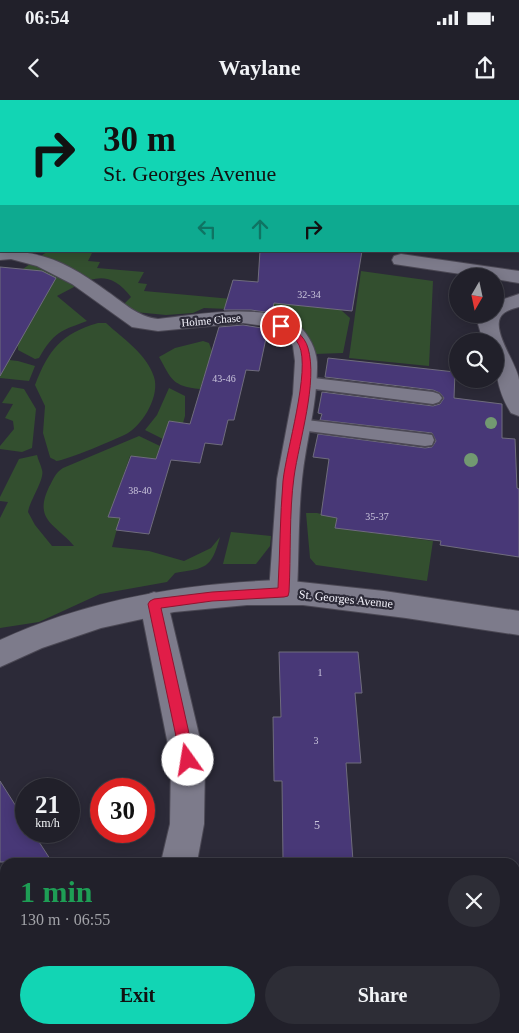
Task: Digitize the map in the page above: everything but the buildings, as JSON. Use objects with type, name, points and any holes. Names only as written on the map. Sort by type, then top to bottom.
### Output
[{"type":"street","name":"Holme Chase","points":[[0,254],[12,253],[44,262],[79,280],[139,323],[158,325],[242,317],[271,321],[291,330],[303,345],[306,360],[305,383],[289,479],[284,592]]},
{"type":"street","points":[[400,260],[519,277]]},
{"type":"street","points":[[504,305],[519,300]]},
{"type":"street","points":[[504,369],[519,408]]},
{"type":"street","name":"St. Georges Avenue","points":[[8,645],[82,622],[154,604],[212,596],[284,592],[385,602],[519,623]]},
{"type":"street","points":[[154,604],[188,760],[187,824],[180,858]]},
{"type":"lane","points":[[305,383],[433,398]]},
{"type":"lane","points":[[298,425],[426,440]]},
{"type":"green space","points":[[47,252],[92,252],[88,261],[100,262],[97,268],[144,272],[138,283],[147,284],[144,291],[254,301],[252,310],[204,308],[193,313],[166,315],[135,312],[124,304],[131,297],[113,281],[104,278],[86,281],[57,296],[87,321],[70,327],[59,334],[49,343],[39,358],[35,359],[18,350],[19,275],[23,269]]},
{"type":"green space","points":[[361,271],[433,281],[429,366],[349,358]]},
{"type":"green space","points":[[273,303],[341,310],[350,318],[343,353],[315,354],[275,316],[270,309]]},
{"type":"green space","points":[[106,323],[146,361],[154,377],[155,392],[153,400],[140,423],[128,433],[104,444],[56,461],[50,457],[43,433],[45,406],[35,385],[51,352],[65,338],[85,327]]},
{"type":"green space","points":[[203,341],[209,343],[212,351],[200,389],[178,384],[170,376],[159,357],[175,348]]},
{"type":"green space","points":[[0,359],[18,361],[35,366],[29,381],[0,378]]},
{"type":"green space","points":[[12,387],[24,389],[36,409],[32,448],[22,452],[0,449],[0,446],[14,429],[13,421],[5,418],[13,404],[2,403]]},
{"type":"green space","points":[[169,388],[185,396],[185,416],[183,423],[169,421],[163,439],[145,430],[157,415]]},
{"type":"green space","points":[[139,436],[160,446],[156,459],[130,456],[109,517],[120,518],[112,547],[149,551],[184,561],[211,548],[220,537],[210,561],[200,568],[175,573],[167,582],[100,594],[39,622],[0,628],[0,518],[8,502],[0,501],[0,497],[19,459],[37,455],[42,470],[41,479],[28,512],[35,525],[52,546],[74,546],[54,527],[45,515],[45,498],[54,477],[63,468]]},
{"type":"green space","points":[[306,513],[317,513],[337,518],[336,528],[433,541],[427,581],[316,565],[310,558]]},
{"type":"green space","points":[[231,532],[271,536],[270,546],[256,564],[223,564]]},
{"type":"route","points":[[188,760],[154,604],[212,596],[284,592],[289,479],[304,394],[306,360],[303,345],[291,330],[281,326]]}]
